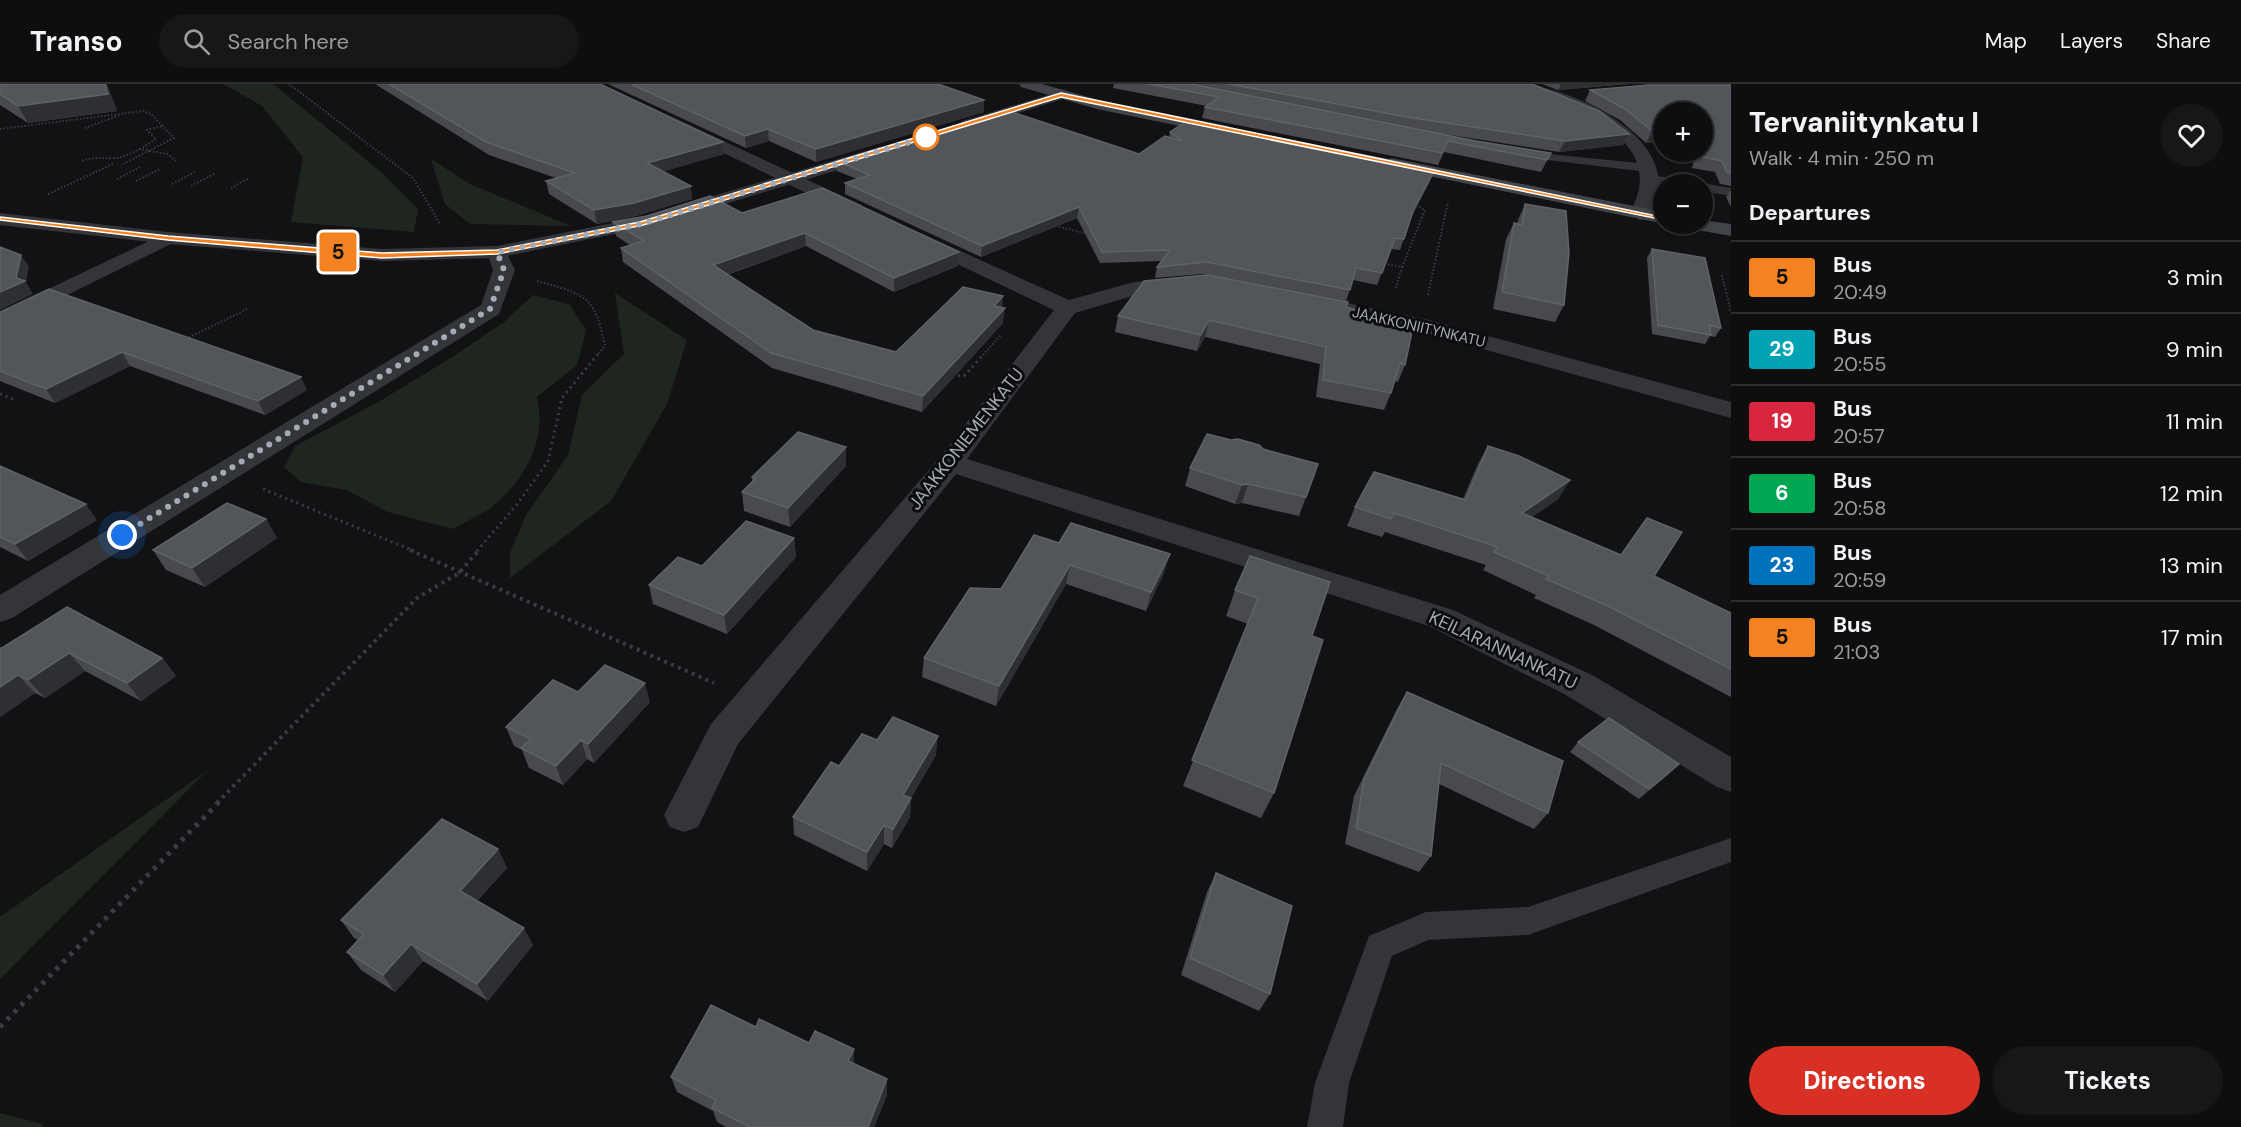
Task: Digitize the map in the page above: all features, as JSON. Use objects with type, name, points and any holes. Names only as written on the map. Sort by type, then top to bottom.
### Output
[{"type":"main road","points":[[1026,84],[1061,95],[1248,135]]},
{"type":"main road","points":[[1375,160],[1653,216]]},
{"type":"main road","points":[[1713,227],[1731,230]]},
{"type":"street","points":[[1522,84],[1557,96],[1623,130],[1638,144],[1649,173],[1647,200],[1641,214]]},
{"type":"street","points":[[1557,96],[1590,94]]},
{"type":"street","points":[[951,130],[1061,95]]},
{"type":"street","points":[[663,118],[1067,308],[1134,289],[1203,282]]},
{"type":"street","points":[[0,219],[168,238],[382,255],[497,252],[641,224],[894,148]]},
{"type":"street","points":[[0,321],[168,238]]},
{"type":"street","points":[[0,610],[490,309],[504,270],[497,252]]},
{"type":"street","name":"JAAKKONIITYNKATU","points":[[1296,300],[1421,325],[1731,410]]},
{"type":"street","name":"JAAKKONIEMENKATU","points":[[684,815],[724,735],[950,463],[1067,308]]},
{"type":"street","name":"KEILARANNANKATU","points":[[950,463],[1441,618],[1579,686],[1731,776]]},
{"type":"lane","points":[[1504,152],[1653,174]]},
{"type":"lane","points":[[1713,189],[1731,192]]},
{"type":"lane","points":[[1325,1127],[1332,1083],[1380,946],[1426,926],[1528,921],[1731,850]]},
{"type":"path","points":[[289,84],[414,178],[449,240],[444,255]]},
{"type":"path","points":[[0,129],[143,111],[151,114],[174,138],[121,165]]},
{"type":"path","points":[[85,128],[128,112]]},
{"type":"path","points":[[82,161],[93,156],[119,158],[156,139],[147,130],[163,126]]},
{"type":"path","points":[[138,149],[173,156],[178,162]]},
{"type":"path","points":[[44,196],[113,164]]},
{"type":"path","points":[[117,179],[140,167]]},
{"type":"path","points":[[136,181],[160,169]]},
{"type":"path","points":[[172,184],[195,172]]},
{"type":"path","points":[[191,186],[214,174]]},
{"type":"path","points":[[231,188],[249,178]]},
{"type":"path","points":[[1388,318],[1402,267],[1425,210],[1406,201]]},
{"type":"path","points":[[1421,325],[1448,201]]},
{"type":"path","points":[[1046,223],[1084,234],[1096,234]]},
{"type":"path","points":[[1380,263],[1402,267]]},
{"type":"path","points":[[1722,275],[1731,312]]},
{"type":"path","points":[[0,1027],[417,598],[459,573],[518,503],[548,461],[562,398],[605,346],[598,314],[579,293],[556,285],[530,280],[500,281]]},
{"type":"path","points":[[180,342],[249,308]]},
{"type":"path","points":[[947,375],[964,376],[1004,331]]},
{"type":"path","points":[[0,394],[14,399]]},
{"type":"path","points":[[224,473],[432,558],[459,573],[753,700]]},
{"type":"shaded area","points":[[223,84],[273,84],[381,172],[418,209],[414,232],[291,222],[303,157],[262,106]]},
{"type":"shaded area","points":[[431,159],[470,184],[571,226],[470,224],[445,204]]},
{"type":"shaded area","points":[[615,293],[687,340],[667,404],[611,501],[510,578],[510,553],[526,515],[568,455],[582,395],[624,354]]},
{"type":"shaded area","points":[[533,295],[569,304],[586,330],[577,365],[537,397],[539,428],[536,443],[524,471],[505,495],[489,509],[453,529],[388,512],[346,490],[301,482],[284,467],[295,446],[380,401],[454,356],[504,322]]},
{"type":"shaded area","points":[[208,770],[0,979],[0,917]]},
{"type":"shaded area","points":[[0,1113],[43,1124],[43,1127],[0,1127]]},
{"type":"building","points":[[0,84],[105,84],[108,94],[18,106],[0,94]]},
{"type":"building","points":[[389,84],[600,84],[723,142],[647,163],[691,186],[634,203],[594,210],[546,181],[575,173],[486,142]]},
{"type":"building","points":[[631,84],[938,84],[984,100],[816,149],[768,129],[745,136]]},
{"type":"building","points":[[1149,84],[1191,84],[1476,141],[1551,153],[1547,160],[1448,141],[1442,153],[1205,107],[1219,97]]},
{"type":"building","points":[[1229,84],[1532,84],[1599,111],[1629,134],[1565,141],[1407,117]]},
{"type":"building","points":[[1649,85],[1731,85],[1731,173],[1727,172],[1722,161],[1713,159],[1713,102],[1653,102],[1652,131],[1625,109],[1590,90]]},
{"type":"building","points":[[1006,110],[1139,154],[1165,136],[1182,141],[1170,132],[1188,120],[1435,169],[1413,211],[1404,239],[1395,238],[1382,273],[1356,268],[1350,290],[1206,262],[1157,267],[1170,250],[1102,252],[1079,207],[982,246],[845,183],[870,175],[837,161]]},
{"type":"building","points":[[822,188],[959,252],[894,278],[805,233],[713,265],[813,330],[896,352],[963,287],[1003,296],[994,306],[1005,308],[923,396],[771,353],[621,248],[644,241],[613,222],[647,216],[710,196],[742,213]]},
{"type":"building","points":[[1525,204],[1566,211],[1569,253],[1564,305],[1502,292],[1514,223],[1522,225]]},
{"type":"building","points":[[0,247],[21,255],[16,278],[25,281],[0,292]]},
{"type":"building","points":[[1652,249],[1705,258],[1721,328],[1709,325],[1711,335],[1658,325]]},
{"type":"building","points":[[1207,275],[1348,302],[1346,307],[1367,313],[1364,321],[1412,332],[1405,365],[1400,363],[1391,393],[1323,380],[1326,347],[1209,320],[1201,335],[1118,316],[1144,281]]},
{"type":"building","points":[[49,289],[301,377],[258,401],[122,352],[46,389],[0,371],[0,312]]},
{"type":"building","points":[[798,432],[846,447],[788,508],[742,492],[756,478],[752,477]]},
{"type":"building","points":[[1207,434],[1231,440],[1238,439],[1259,445],[1263,449],[1318,464],[1306,497],[1248,484],[1242,485],[1190,468]]},
{"type":"building","points":[[1488,446],[1519,456],[1570,480],[1522,513],[1621,555],[1647,518],[1682,532],[1654,576],[1731,613],[1731,669],[1608,606],[1546,579],[1549,576],[1494,552],[1498,547],[1394,513],[1391,519],[1355,507],[1374,472],[1466,500]]},
{"type":"building","points":[[0,466],[86,504],[15,544],[0,537]]},
{"type":"building","points":[[227,503],[266,519],[192,568],[153,550]]},
{"type":"building","points":[[746,521],[794,538],[724,615],[649,585],[678,557],[702,566]]},
{"type":"building","points":[[1071,523],[1170,554],[1151,592],[1070,565],[999,686],[924,658],[970,588],[1001,589],[1034,535],[1059,543]]},
{"type":"building","points":[[1250,556],[1330,582],[1312,636],[1323,640],[1274,793],[1192,760],[1258,598],[1235,590]]},
{"type":"building","points":[[67,607],[162,658],[127,683],[69,653],[28,680],[18,675],[0,687],[0,648]]},
{"type":"building","points":[[605,665],[645,683],[588,744],[581,740],[556,766],[521,748],[531,739],[506,727],[553,680],[578,692]]},
{"type":"building","points":[[1407,692],[1563,761],[1548,813],[1441,763],[1431,856],[1356,828],[1364,779]]},
{"type":"building","points":[[893,717],[938,736],[903,795],[911,798],[893,829],[884,825],[867,852],[793,817],[831,762],[839,766],[862,734],[877,740]]},
{"type":"building","points":[[1609,718],[1679,764],[1649,789],[1578,742]]},
{"type":"building","points":[[442,819],[498,849],[460,891],[524,928],[477,984],[411,944],[383,975],[347,952],[364,934],[341,920]]},
{"type":"building","points":[[1216,873],[1292,906],[1270,994],[1190,958]]},
{"type":"building","points":[[711,1005],[756,1027],[759,1019],[809,1043],[815,1031],[854,1049],[848,1061],[887,1079],[868,1127],[750,1127],[712,1108],[716,1100],[671,1077]]},
{"type":"bus line","name":"5","points":[[0,220],[168,238],[382,255],[497,252],[641,224],[1061,95],[1653,216]]},
{"type":"route","points":[[122,535],[490,309],[504,270],[497,252],[641,224],[926,137]]}]
